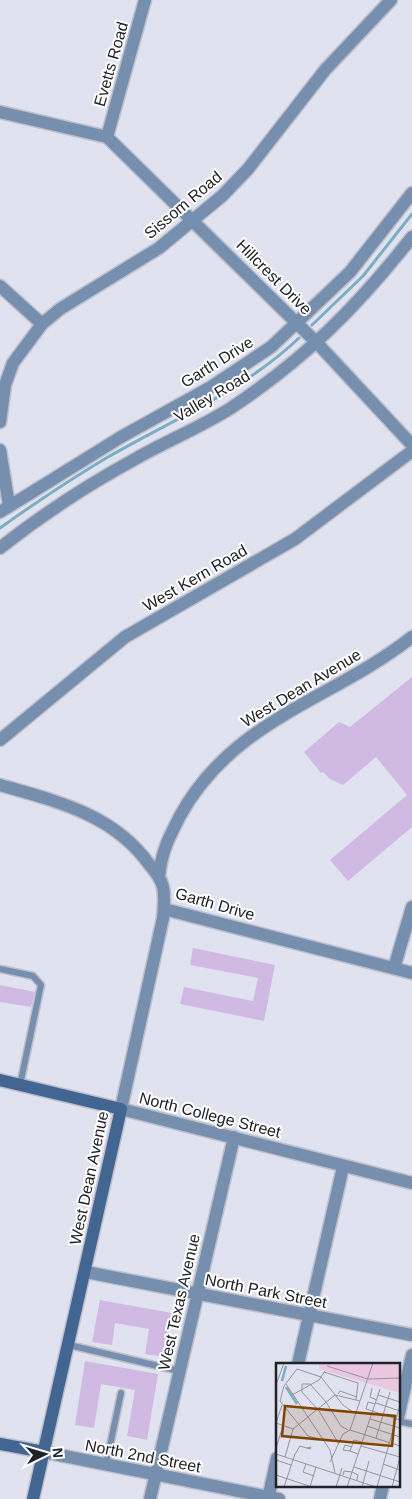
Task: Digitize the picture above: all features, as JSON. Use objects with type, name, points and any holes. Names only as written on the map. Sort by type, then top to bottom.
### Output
[{"type":"street","name":"Evetts Road","points":[[107,137],[146,0]]},
{"type":"street","name":"Sissom Road","points":[[0,422],[5,385],[13,363],[42,324],[60,309],[159,248],[222,196],[248,169],[307,91],[392,0]]},
{"type":"street","points":[[0,112],[107,137]]},
{"type":"street","name":"Hillcrest Drive","points":[[107,137],[193,219],[317,343],[412,445]]},
{"type":"street","name":"Garth Drive","points":[[4,509],[121,437],[211,387],[271,347],[350,272],[412,193]]},
{"type":"street","name":"Valley Road","points":[[0,548],[36,520],[134,459],[229,409],[291,365],[317,343],[373,287],[412,237]]},
{"type":"street","points":[[0,286],[42,324]]},
{"type":"street","points":[[0,450],[4,509]]},
{"type":"street","name":"West Kern Road","points":[[0,740],[125,637],[295,539],[412,451]]},
{"type":"street","name":"West Dean Avenue","points":[[158,877],[161,856],[188,801],[205,778],[244,741],[283,714],[364,669],[412,637]]},
{"type":"street","name":"Garth Drive","points":[[0,785],[76,808],[105,822],[129,840],[158,877],[163,887],[164,909],[412,973]]},
{"type":"street","points":[[394,968],[412,907]]},
{"type":"street","name":"West Dean Avenue","points":[[33,1499],[154,968],[164,909]]},
{"type":"street","name":"North College Street","points":[[0,1080],[412,1183]]},
{"type":"street","name":"West Texas Avenue","points":[[150,1499],[234,1137]]},
{"type":"street","points":[[298,1363],[343,1167]]},
{"type":"street","name":"North Park Street","points":[[86,1272],[412,1335]]},
{"type":"street","points":[[400,1410],[412,1355]]},
{"type":"street","name":"North 2nd Street","points":[[0,1444],[272,1498]]},
{"type":"street","points":[[272,1498],[276,1466]]},
{"type":"street","points":[[380,1499],[384,1486]]},
{"type":"lane","points":[[0,969],[33,976],[40,985],[20,1085]]},
{"type":"lane","points":[[68,1345],[179,1371]]},
{"type":"lane","points":[[106,1465],[122,1393]]},
{"type":"lane","points":[[400,1420],[412,1424]]},
{"type":"building","points":[[412,677],[412,827],[348,881],[330,860],[407,795],[376,757],[343,785],[330,779],[323,772],[321,773],[304,752],[339,722],[350,727]]},
{"type":"building","points":[[193,948],[275,965],[264,1021],[180,1004],[184,987],[253,1001],[258,978],[190,965]]},
{"type":"building","points":[[0,985],[35,992],[31,1007],[0,1002]]},
{"type":"building","points":[[100,1300],[172,1313],[165,1357],[145,1354],[149,1329],[115,1323],[112,1345],[92,1342]]},
{"type":"building","points":[[85,1361],[158,1374],[147,1440],[127,1436],[135,1390],[101,1384],[94,1428],[75,1425]]},
{"type":"waterway","points":[[312,325],[363,276],[412,214]]},
{"type":"waterway","points":[[0,528],[53,491],[108,457],[207,403],[255,374],[299,338]]}]
